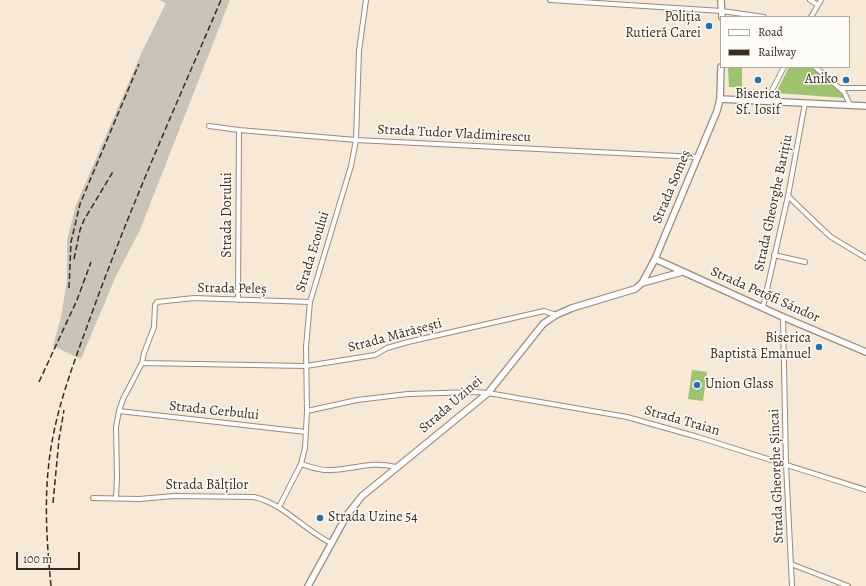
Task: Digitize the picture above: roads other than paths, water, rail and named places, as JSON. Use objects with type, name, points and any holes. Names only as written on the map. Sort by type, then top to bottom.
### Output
[{"type":"main road","points":[[721,0],[722,14]]},
{"type":"main road","name":"Strada Someș","points":[[642,283],[655,259],[717,111],[720,99],[721,68]]},
{"type":"main road","points":[[720,99],[766,100],[866,106]]},
{"type":"main road","name":"Strada Petőfi Sándor","points":[[655,259],[783,317],[866,350]]},
{"type":"main road","name":"Strada Uzinei","points":[[308,586],[347,515],[362,496],[488,393],[543,324],[556,315],[572,308],[636,289],[642,283],[682,272]]},
{"type":"street","name":"Strada Ecoului","points":[[279,507],[301,464],[305,448],[306,348],[310,302],[351,166],[356,140],[359,51],[366,0]]},
{"type":"street","points":[[550,0],[750,16]]},
{"type":"street","points":[[810,0],[818,5]]},
{"type":"street","points":[[811,16],[821,0]]},
{"type":"street","points":[[766,100],[783,68]]},
{"type":"street","points":[[816,68],[847,96],[850,106]]},
{"type":"street","points":[[839,88],[866,88]]},
{"type":"street","name":"Strada Gheorghe Barițiu","points":[[763,307],[788,196],[805,103]]},
{"type":"street","name":"Strada Tudor Vladimirescu","points":[[209,126],[356,140],[698,157]]},
{"type":"street","name":"Strada Dorului","points":[[238,300],[239,130]]},
{"type":"street","points":[[788,196],[831,237],[866,258]]},
{"type":"street","points":[[774,255],[805,262]]},
{"type":"street","name":"Strada Peleș","points":[[142,363],[144,353],[154,328],[155,305],[157,302],[194,298],[310,302]]},
{"type":"street","name":"Strada Mărășești","points":[[142,363],[306,366],[375,355],[387,348],[408,342],[544,311],[556,315]]},
{"type":"street","name":"Strada Gheorghe Șincai","points":[[783,317],[786,464],[792,586]]},
{"type":"street","points":[[116,498],[116,427],[119,411],[142,363]]},
{"type":"street","name":"Strada Traian","points":[[306,411],[357,400],[408,394],[488,393],[627,417],[698,437],[866,490]]},
{"type":"street","name":"Strada Cerbului","points":[[119,411],[306,432]]},
{"type":"street","points":[[301,464],[318,470],[331,470],[362,465],[382,464],[396,467]]},
{"type":"street","name":"Strada Bălților","points":[[93,498],[139,499],[174,496],[254,497],[264,499],[279,507],[320,538],[331,543]]},
{"type":"street","points":[[792,564],[848,586]]},
{"type":"railway","points":[[51,586],[47,540],[47,477],[52,442],[66,385],[123,232],[221,0]]},
{"type":"railway","points":[[69,288],[71,242],[80,204],[139,64]]},
{"type":"railway","points":[[74,259],[80,230],[84,220],[114,170]]},
{"type":"railway","points":[[39,382],[77,300],[91,262]]},
{"type":"railway","points":[[53,503],[59,439],[64,410]]},
{"type":"place","name":"Poliția Rutieră Carei","points":[[709,26]]},
{"type":"place","name":"Biserica Sf. Iosif","points":[[758,80]]},
{"type":"place","name":"Aniko","points":[[846,80]]},
{"type":"place","name":"Biserica Baptistă Emanuel","points":[[819,347]]},
{"type":"place","name":"Union Glass","points":[[697,385]]},
{"type":"place","name":"Strada Uzine 54","points":[[320,518]]}]
